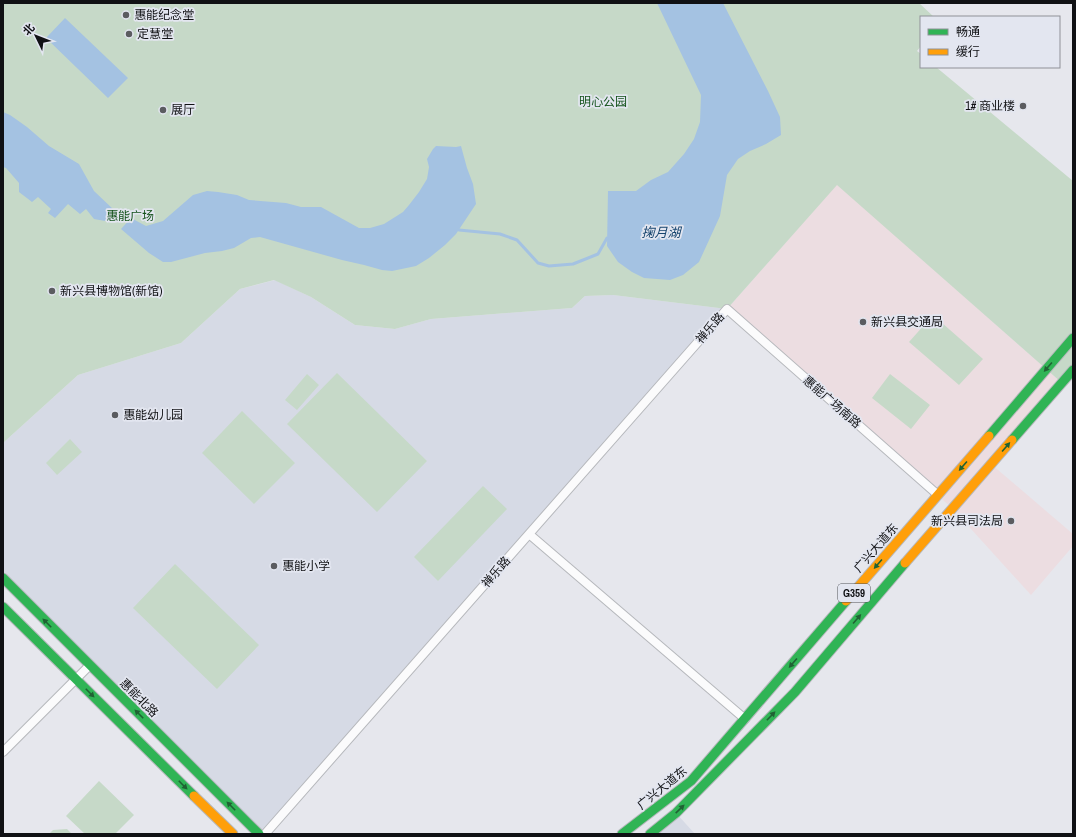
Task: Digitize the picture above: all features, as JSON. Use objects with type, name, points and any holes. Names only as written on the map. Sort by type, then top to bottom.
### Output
[{"type":"main road","name":"广兴大道东","points":[[622,834],[692,781],[1073,338]]},
{"type":"main road","name":"广兴大道东","points":[[650,834],[676,813],[699,791],[795,692],[952,508],[1073,370]]},
{"type":"main road","name":"惠能北路","points":[[3,578],[259,834]]},
{"type":"main road","points":[[3,607],[233,834]]},
{"type":"street","name":"惠能广场南路","points":[[727,309],[938,495]]},
{"type":"street","name":"禅乐路","points":[[265,834],[727,309]]},
{"type":"street","points":[[529,534],[745,719]]},
{"type":"street","points":[[3,752],[90,665]]},
{"type":"shaded area","points":[[837,184],[1062,383],[991,464],[1073,534],[1073,546],[1031,595],[952,508],[727,309]]},
{"type":"shaded area","name":"惠能小学","points":[[275,280],[311,297],[355,325],[395,329],[431,319],[572,308],[585,296],[613,295],[727,309],[265,834],[3,578],[3,443],[78,375],[181,343],[240,289]]},
{"type":"shaded area","points":[[676,813],[695,834],[650,834]]},
{"type":"green space","name":"惠能广场","points":[[3,3],[919,3],[933,16],[920,16],[920,47],[917,51],[920,53],[920,68],[937,68],[1073,181],[1073,370],[1062,383],[837,185],[727,309],[613,295],[585,296],[572,308],[431,319],[395,329],[355,325],[311,297],[274,280],[240,289],[181,343],[78,375],[3,443]]},
{"type":"green space","points":[[933,315],[983,359],[959,385],[909,342]]},
{"type":"green space","points":[[337,373],[427,461],[377,512],[287,424]]},
{"type":"green space","points":[[307,374],[319,385],[297,410],[285,400]]},
{"type":"green space","points":[[890,374],[930,405],[911,429],[872,398]]},
{"type":"green space","points":[[242,411],[295,463],[254,504],[202,453]]},
{"type":"green space","points":[[70,439],[82,452],[57,475],[46,463]]},
{"type":"green space","points":[[483,486],[507,509],[438,581],[414,557]]},
{"type":"green space","points":[[175,564],[259,645],[217,689],[133,608]]},
{"type":"green space","points":[[99,781],[134,815],[115,834],[85,834],[66,816]]},
{"type":"green space","points":[[67,829],[72,834],[49,834],[53,830]]},
{"type":"water","name":"掬月湖","points":[[657,3],[723,3],[780,117],[781,135],[738,159],[727,175],[720,216],[699,262],[683,275],[670,280],[644,278],[632,272],[618,262],[607,246],[608,191],[636,191],[651,180],[668,172],[684,154],[694,139],[700,122],[701,95]]},
{"type":"water","points":[[65,18],[128,78],[108,98],[46,38]]},
{"type":"water","points":[[3,112],[27,127],[49,146],[79,164],[94,191],[114,210],[105,221],[94,219],[86,209],[80,214],[68,204],[55,218],[48,213],[51,209],[38,197],[32,202],[19,192],[19,183],[6,168],[3,167]]},
{"type":"water","points":[[436,146],[461,146],[473,184],[476,204],[456,234],[429,258],[416,266],[392,271],[382,270],[260,237],[251,238],[234,248],[205,253],[171,262],[163,262],[149,253],[121,229],[131,218],[146,226],[163,221],[193,195],[207,191],[237,195],[249,200],[286,203],[301,207],[321,207],[359,228],[370,228],[384,224],[403,212],[409,205],[427,179],[429,167],[427,159]]},
{"type":"waterway","points":[[459,230],[500,234],[517,240],[538,263],[549,266],[573,264],[598,254],[607,238]]},
{"type":"traffic: fast","points":[[989,436],[1073,338]]},
{"type":"traffic: fast","points":[[1012,440],[1073,370]]},
{"type":"traffic: fast","points":[[650,834],[676,813],[795,692],[905,563]]},
{"type":"traffic: fast","points":[[3,578],[259,834]]},
{"type":"traffic: fast","points":[[622,834],[691,781],[846,601]]},
{"type":"traffic: fast","points":[[3,607],[194,796]]},
{"type":"traffic: slow","points":[[846,601],[989,436]]},
{"type":"traffic: slow","points":[[905,563],[1012,440]]},
{"type":"traffic: slow","points":[[194,796],[233,834]]},
{"type":"place","name":"惠能纪念堂","points":[[126,15]]},
{"type":"place","name":"定慧堂","points":[[129,34]]},
{"type":"place","name":"1# 商业楼","points":[[1023,106]]},
{"type":"place","name":"展厅","points":[[163,110]]},
{"type":"place","name":"新兴县博物馆(新馆)","points":[[52,291]]},
{"type":"place","name":"新兴县交通局","points":[[863,322]]},
{"type":"place","name":"惠能幼儿园","points":[[115,415]]},
{"type":"place","name":"新兴县司法局","points":[[1011,521]]},
{"type":"place","name":"惠能小学","points":[[274,566]]},
{"type":"park label","name":"明心公园","points":[[603,102]]}]
